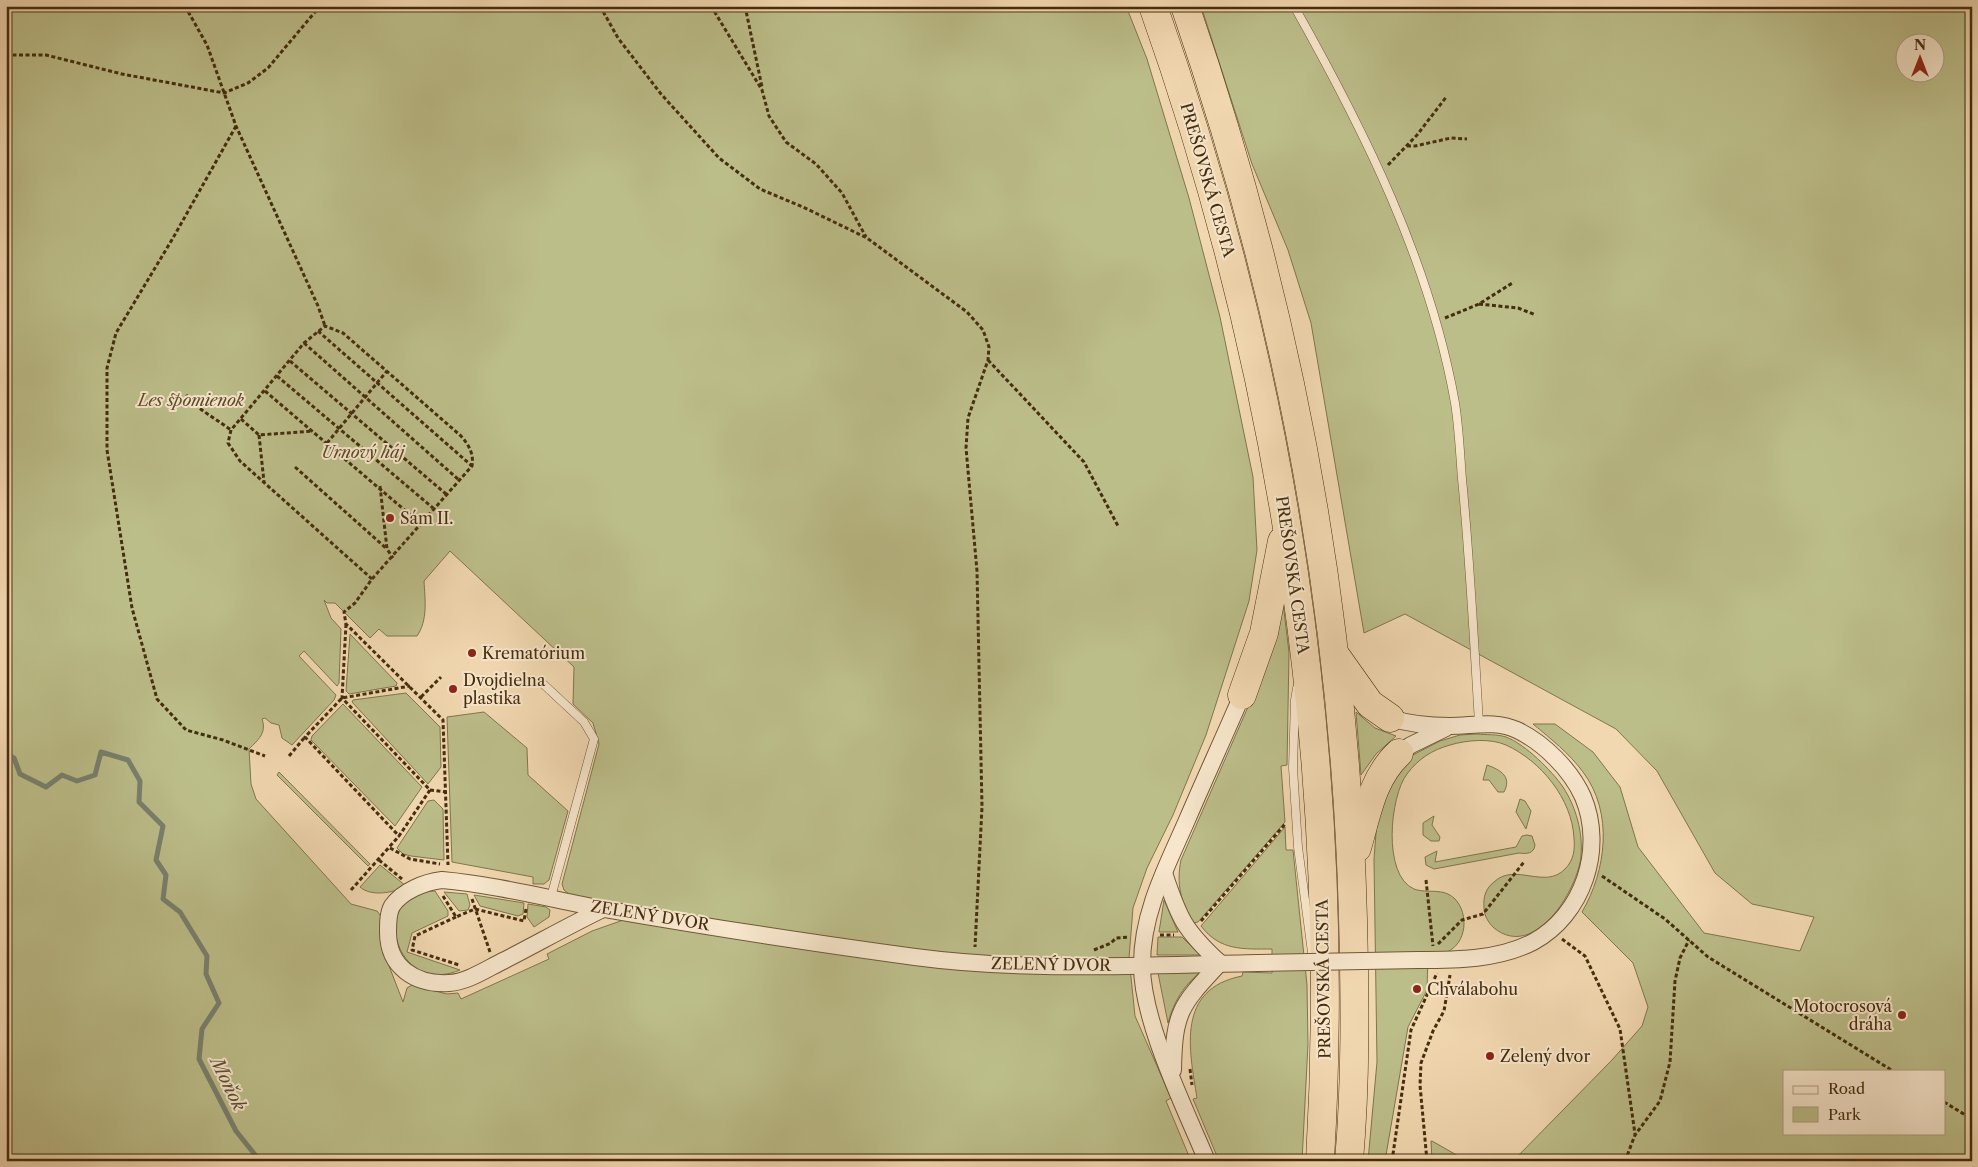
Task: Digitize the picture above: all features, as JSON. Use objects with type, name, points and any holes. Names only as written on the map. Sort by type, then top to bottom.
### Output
[{"type":"highway","name":"PREŠOVSKÁ CESTA","points":[[1153,6],[1187,105],[1228,246],[1254,350],[1286,518],[1305,654],[1321,840],[1324,1004],[1320,1161]]},
{"type":"highway","name":"PREŠOVSKÁ CESTA","points":[[1185,6],[1239,172],[1281,339],[1313,503],[1334,653],[1347,785],[1354,981],[1350,1161]]},
{"type":"highway","points":[[1242,695],[1264,633],[1286,518]]},
{"type":"highway","points":[[1334,653],[1370,704],[1390,718]]},
{"type":"highway","points":[[1351,866],[1376,784],[1390,762],[1399,754]]},
{"type":"street","points":[[1207,1161],[1173,1079],[1145,995],[1142,965],[1144,936],[1156,890],[1242,695]]},
{"type":"street","points":[[1390,718],[1416,724],[1451,726]]},
{"type":"street","name":"ZELENÝ DVOR","points":[[470,977],[449,983],[426,981],[406,974],[398,966],[390,950],[389,919],[393,905],[414,889],[429,881],[468,882],[528,892],[603,909],[916,957],[977,963],[1062,966],[1142,965],[1495,955],[1519,948],[1550,930],[1564,917],[1575,901],[1589,868],[1591,851],[1590,819],[1583,796],[1570,775],[1544,748],[1517,730],[1506,726],[1479,724],[1451,726]]},
{"type":"street","points":[[1399,754],[1411,745],[1451,726]]},
{"type":"street","points":[[1164,873],[1174,904],[1187,930],[1220,963],[1185,1001],[1175,1037],[1173,1079]]},
{"type":"street","points":[[470,977],[603,909]]},
{"type":"lane","points":[[1294,6],[1337,83],[1381,173],[1414,258],[1435,322],[1455,404],[1467,528],[1479,724]]},
{"type":"lane","points":[[540,681],[584,722],[594,739],[551,897]]},
{"type":"path","points":[[185,6],[207,45],[236,126],[318,306],[325,326]]},
{"type":"path","points":[[6,55],[46,55],[122,74],[224,94],[248,83],[268,68],[320,6]]},
{"type":"path","points":[[600,6],[618,38],[662,94],[719,158],[760,190],[803,207],[867,238],[967,312],[983,330],[989,347],[988,360],[968,418],[966,448],[977,570],[982,807],[975,952],[977,963]]},
{"type":"path","points":[[711,6],[762,90]]},
{"type":"path","points":[[745,6],[769,116],[786,142],[816,164],[842,193],[867,238]]},
{"type":"path","points":[[1381,173],[1447,96]]},
{"type":"path","points":[[236,126],[116,333],[107,368],[107,450],[132,608],[158,700],[186,730],[223,740],[265,756]]},
{"type":"path","points":[[1406,146],[1415,146],[1451,138],[1467,139]]},
{"type":"path","points":[[1435,322],[1479,304],[1514,282]]},
{"type":"path","points":[[1479,304],[1518,308],[1536,315]]},
{"type":"path","points":[[325,326],[304,344],[231,430],[228,443],[232,452],[264,483],[372,579]]},
{"type":"path","points":[[325,326],[343,332],[387,371],[467,443],[473,459],[472,466],[433,508],[393,558],[372,579],[355,603],[344,612],[346,624],[342,698],[430,790],[446,792]]},
{"type":"path","points":[[318,331],[472,466]]},
{"type":"path","points":[[304,344],[459,480]]},
{"type":"path","points":[[988,360],[1084,462],[1118,526]]},
{"type":"path","points":[[290,361],[446,494]]},
{"type":"path","points":[[327,443],[387,371]]},
{"type":"path","points":[[277,376],[433,508]]},
{"type":"path","points":[[265,391],[380,486],[421,524]]},
{"type":"path","points":[[186,395],[193,404],[204,409],[211,419],[220,422],[231,430]]},
{"type":"path","points":[[241,419],[259,435],[264,483]]},
{"type":"path","points":[[259,435],[313,431]]},
{"type":"path","points":[[295,467],[387,549],[393,558]]},
{"type":"path","points":[[380,486],[387,549]]},
{"type":"path","points":[[346,624],[443,720],[448,865],[410,859],[390,848]]},
{"type":"path","points":[[421,697],[441,677]]},
{"type":"path","points":[[289,756],[342,698],[410,686]]},
{"type":"path","points":[[305,737],[400,836]]},
{"type":"path","points":[[351,890],[400,836],[430,790]]},
{"type":"path","points":[[1088,951],[1111,943],[1116,938],[1180,935],[1198,925],[1288,820]]},
{"type":"path","points":[[379,860],[414,889]]},
{"type":"path","points":[[1433,956],[1462,920],[1483,914],[1524,862]]},
{"type":"path","points":[[1589,868],[1665,919],[1708,957],[1891,1070]]},
{"type":"path","points":[[1426,880],[1433,956],[1444,1011],[1433,1031],[1421,1063],[1420,1085],[1427,1161]]},
{"type":"path","points":[[429,881],[440,891],[456,917]]},
{"type":"path","points":[[468,882],[494,965]]},
{"type":"path","points":[[470,977],[463,967],[412,950],[415,936],[475,909],[524,921],[528,892]]},
{"type":"path","points":[[1550,930],[1585,956],[1620,1029],[1635,1135]]},
{"type":"path","points":[[1625,1161],[1635,1135],[1660,1101],[1670,1062],[1674,981],[1680,958],[1689,940]]},
{"type":"path","points":[[1392,1161],[1411,1030],[1437,975],[1433,956]]},
{"type":"path","points":[[1180,1097],[1193,1092],[1189,1060]]},
{"type":"path","points":[[1946,1103],[1972,1119]]},
{"type":"green space","points":[[6,6],[1126,6],[1147,59],[1189,198],[1220,317],[1253,477],[1257,550],[1249,601],[1206,735],[1173,815],[1147,868],[1133,908],[1129,958],[1135,1016],[1171,1098],[1166,1101],[1191,1161],[6,1161]],"holes":[[[450,551],[574,667],[573,704],[593,723],[599,744],[562,884],[564,890],[569,894],[629,918],[592,931],[547,954],[549,959],[461,999],[458,993],[447,994],[412,985],[407,988],[403,1002],[384,953],[383,919],[377,911],[351,904],[256,799],[251,784],[249,749],[262,732],[262,719],[265,718],[271,723],[279,725],[282,738],[292,745],[334,700],[336,695],[299,656],[304,651],[337,686],[339,683],[341,629],[331,618],[324,600],[327,603],[335,603],[370,638],[379,629],[387,636],[417,636],[421,630],[424,617],[424,581]]]},
{"type":"green space","points":[[1201,6],[1972,6],[1972,1161],[1513,1161],[1612,1060],[1642,1026],[1648,1007],[1633,963],[1582,912],[1597,879],[1603,842],[1603,824],[1593,788],[1583,772],[1560,746],[1533,724],[1555,724],[1593,752],[1620,787],[1638,847],[1704,933],[1800,951],[1814,917],[1752,904],[1715,873],[1657,771],[1616,729],[1405,614],[1364,633],[1311,323],[1288,250],[1252,164]]},
{"type":"green space","points":[[1283,603],[1289,652],[1287,765],[1281,766],[1285,822],[1198,922],[1193,923],[1185,908],[1179,885],[1181,860],[1251,700]]},
{"type":"green space","points":[[350,634],[397,683],[396,686],[349,694],[346,691]]},
{"type":"green space","points":[[406,693],[440,727],[441,767],[428,784],[352,702],[353,700]]},
{"type":"green space","points":[[343,704],[422,787],[395,826],[311,740],[312,736]]},
{"type":"green space","points":[[484,712],[527,748],[528,775],[568,811],[549,880],[544,884],[533,884],[533,877],[452,862],[447,717]]},
{"type":"green space","points":[[1356,712],[1375,728],[1396,736],[1376,754],[1361,775]]},
{"type":"green space","points":[[1460,735],[1499,735],[1513,741],[1538,759],[1563,787],[1572,803],[1580,829],[1581,856],[1578,870],[1563,902],[1552,917],[1539,928],[1524,935],[1509,936],[1494,928],[1487,919],[1484,910],[1485,896],[1491,884],[1511,874],[1539,877],[1557,875],[1570,862],[1574,846],[1572,823],[1561,796],[1542,771],[1531,761],[1506,745],[1493,741],[1471,741],[1443,747],[1431,752],[1407,774],[1396,799],[1393,816],[1393,852],[1397,868],[1404,881],[1414,889],[1446,893],[1455,899],[1462,912],[1464,928],[1459,942],[1454,948],[1445,953],[1428,955],[1427,990],[1408,1027],[1385,1161],[1368,1161],[1377,1062],[1374,859],[1378,807],[1407,758],[1440,741]]},
{"type":"green space","points":[[1487,765],[1497,769],[1506,778],[1507,782],[1504,792],[1498,792],[1489,780],[1483,780]]},
{"type":"green space","points":[[279,772],[370,864],[368,866],[277,775]]},
{"type":"green space","points":[[1520,799],[1525,801],[1531,811],[1526,829],[1516,812]]},
{"type":"green space","points":[[434,800],[443,809],[444,860],[403,854],[397,848],[428,801]]},
{"type":"green space","points":[[1434,816],[1432,825],[1440,837],[1439,841],[1431,841],[1423,835],[1423,823]]},
{"type":"green space","points":[[1285,827],[1286,850],[1293,850],[1307,985],[1308,1044],[1302,1161],[1219,1161],[1193,1099],[1197,1098],[1191,1060],[1190,1041],[1192,1024],[1197,1007],[1206,994],[1221,983],[1242,976],[1243,972],[1272,973],[1272,949],[1233,947],[1216,940],[1201,926]]},
{"type":"green space","points":[[1522,836],[1532,836],[1535,845],[1529,853],[1519,853],[1434,869],[1426,865],[1425,857],[1437,851],[1435,862],[1516,847]]},
{"type":"green space","points":[[380,865],[406,886],[395,891],[383,893],[370,892],[360,887]]},
{"type":"green space","points":[[435,891],[448,911],[448,916],[412,933],[407,952],[460,970],[437,975],[418,969],[405,957],[397,941],[396,923],[401,907],[414,896]]},
{"type":"green space","points":[[444,892],[467,894],[470,905],[468,910],[459,911]]},
{"type":"green space","points":[[474,895],[524,903],[523,914],[518,916],[480,906]]},
{"type":"green space","points":[[1164,900],[1178,932],[1159,932]]},
{"type":"green space","points":[[528,904],[546,907],[550,910],[549,917],[534,927],[527,917]]},
{"type":"green space","points":[[1158,937],[1182,937],[1200,955],[1157,955]]},
{"type":"green space","points":[[1200,972],[1180,995],[1168,1023],[1158,973]]},
{"type":"green space","points":[[1432,1141],[1467,1161],[1432,1161]]},
{"type":"waterway","name":"Moňok","points":[[6,753],[14,758],[20,774],[46,787],[62,775],[77,781],[95,775],[101,752],[128,760],[140,781],[139,802],[163,826],[156,860],[166,875],[163,899],[180,912],[207,956],[206,974],[219,1003],[202,1029],[199,1059],[236,1131],[260,1161]]},
{"type":"place","name":"Sám II.","points":[[390,518]]},
{"type":"place","name":"Krematórium","points":[[472,653]]},
{"type":"place","name":"Dvojdielna plastika","points":[[453,689]]},
{"type":"place","name":"Chválabohu","points":[[1417,989]]},
{"type":"place","name":"Motocrosová dráha","points":[[1902,1015]]},
{"type":"place","name":"Zelený dvor","points":[[1490,1056]]},
{"type":"park label","name":"Les spomienok","points":[[191,400]]},
{"type":"park label","name":"Urnový háj","points":[[363,452]]}]
